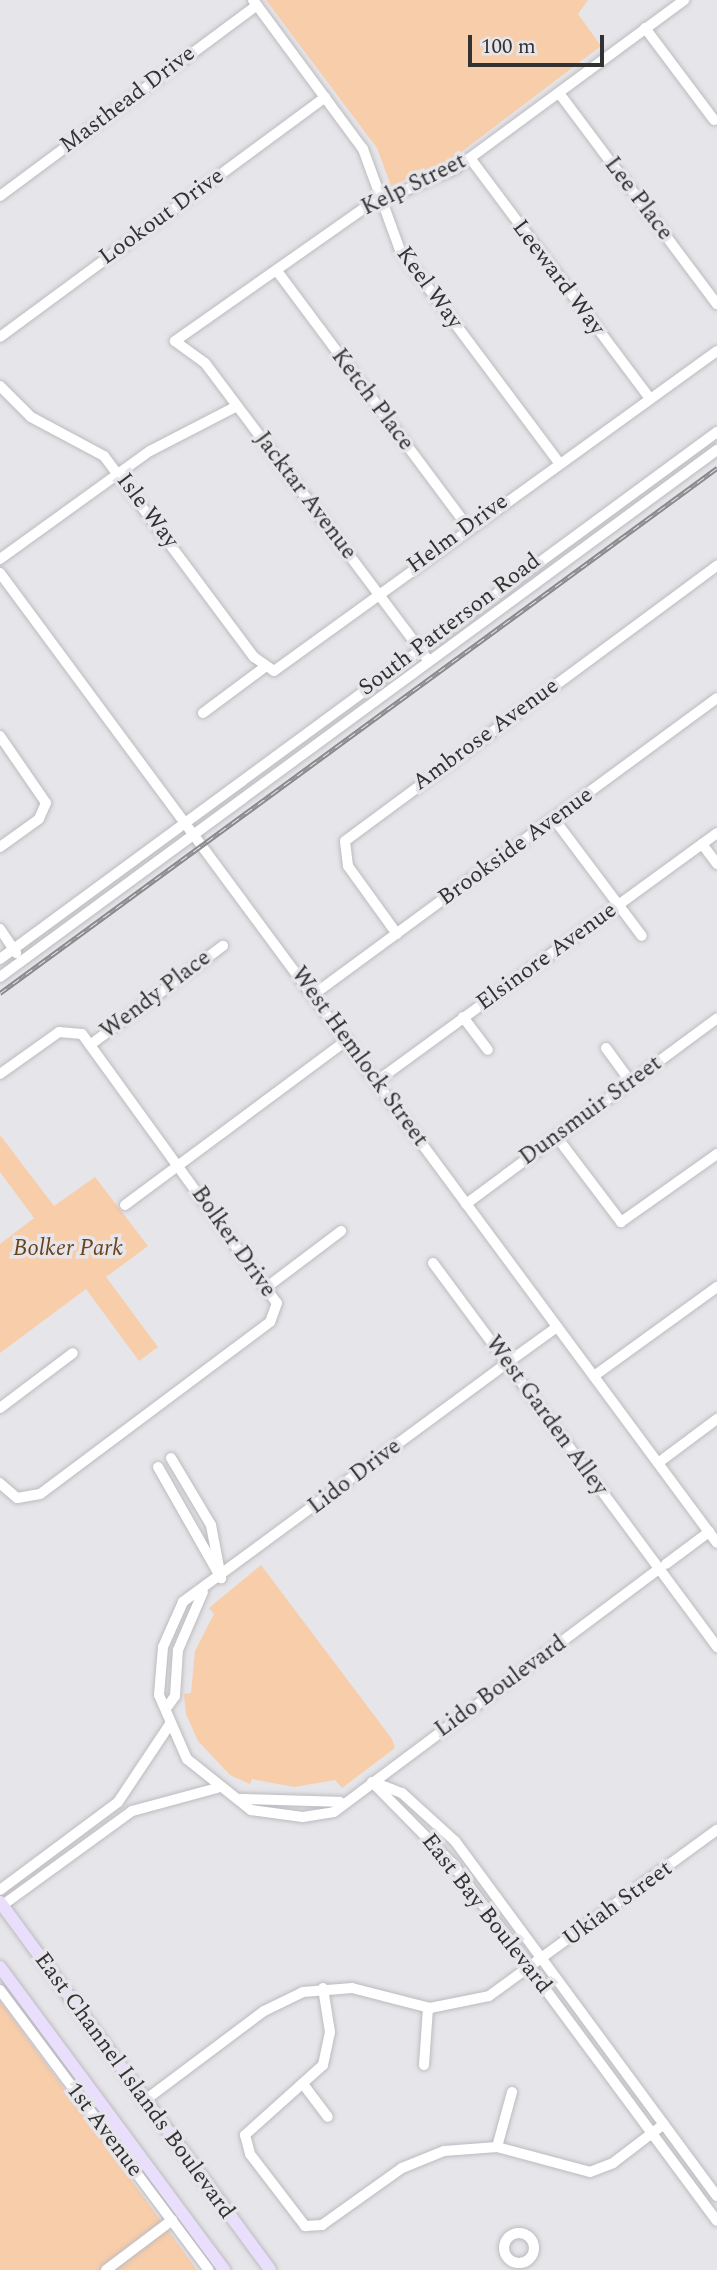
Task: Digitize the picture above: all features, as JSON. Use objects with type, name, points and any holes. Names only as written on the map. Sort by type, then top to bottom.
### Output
[{"type":"main road","name":"East Channel Islands Boulevard","points":[[1,1905],[270,2270]]},
{"type":"main road","name":"East Channel Islands Boulevard","points":[[0,1967],[223,2270]]},
{"type":"street","name":"Kelp Street","points":[[175,341],[384,198],[470,158],[684,0]]},
{"type":"street","name":"Keel Way","points":[[255,2],[363,149],[384,198],[400,250],[558,461]]},
{"type":"street","name":"Masthead Drive","points":[[0,196],[255,2]]},
{"type":"street","points":[[645,28],[714,120]]},
{"type":"street","name":"Lee Place","points":[[559,93],[717,304]]},
{"type":"street","name":"Lookout Drive","points":[[0,337],[325,97]]},
{"type":"street","name":"Leeward Way","points":[[470,158],[648,396]]},
{"type":"street","name":"Ketch Place","points":[[277,271],[468,527]]},
{"type":"street","name":"Jacktar Avenue","points":[[175,341],[198,355],[428,660]]},
{"type":"street","name":"Helm Drive","points":[[203,713],[265,667],[285,667],[378,593],[558,461],[648,396],[717,351]]},
{"type":"street","name":"Isle Way","points":[[0,386],[31,417],[93,446],[120,474],[265,667]]},
{"type":"street","points":[[0,559],[164,443],[237,406]]},
{"type":"street","name":"South Patterson Road","points":[[2,955],[15,948],[418,647],[717,432]]},
{"type":"street","name":"South Patterson Road","points":[[0,977],[717,450]]},
{"type":"street","name":"Ambrose Avenue","points":[[397,934],[348,866],[345,841],[717,566]]},
{"type":"street","name":"West Hemlock Street","points":[[0,573],[717,1543]]},
{"type":"street","name":"Brookside Avenue","points":[[313,995],[717,698]]},
{"type":"street","points":[[0,736],[45,795],[41,816],[0,847]]},
{"type":"street","points":[[554,819],[642,936]]},
{"type":"street","name":"Elsinore Avenue","points":[[377,1081],[717,833]]},
{"type":"street","points":[[702,844],[717,864]]},
{"type":"street","points":[[0,929],[15,948],[18,964]]},
{"type":"street","name":"Wendy Place","points":[[90,1045],[223,946]]},
{"type":"street","points":[[2,955],[18,964]]},
{"type":"street","points":[[463,1017],[488,1050]]},
{"type":"street","name":"Dunsmuir Street","points":[[466,1203],[717,1018]]},
{"type":"street","points":[[0,1074],[59,1031],[79,1032],[178,1166],[125,1205]]},
{"type":"street","name":"Bolker Drive","points":[[0,1483],[17,1498],[40,1494],[270,1322],[277,1303],[178,1166],[347,1040]]},
{"type":"street","points":[[606,1048],[630,1082]]},
{"type":"street","points":[[556,1136],[621,1222],[717,1154]]},
{"type":"street","points":[[267,1287],[341,1231]]},
{"type":"street","name":"West Garden Alley","points":[[433,1263],[511,1361],[663,1566],[717,1647]]},
{"type":"street","points":[[594,1376],[717,1287]]},
{"type":"street","name":"Lido Drive","points":[[170,1724],[168,1706],[159,1695],[163,1647],[183,1602],[203,1592],[557,1327]]},
{"type":"street","points":[[0,1408],[73,1353]]},
{"type":"street","points":[[658,1463],[717,1419]]},
{"type":"street","points":[[171,1458],[211,1525],[221,1578]]},
{"type":"street","points":[[159,1467],[221,1578]]},
{"type":"street","name":"Lido Boulevard","points":[[241,1799],[251,1810],[285,1817],[334,1812],[340,1802],[372,1782],[709,1532]]},
{"type":"street","name":"Lido Drive","points":[[168,1706],[175,1696],[178,1650],[203,1592]]},
{"type":"street","points":[[0,1890],[118,1802],[170,1724]]},
{"type":"street","name":"Lido Boulevard","points":[[170,1724],[187,1759],[217,1788],[241,1799],[340,1802]]},
{"type":"street","name":"East Bay Boulevard","points":[[372,1782],[402,1793],[447,1832],[717,2196]]},
{"type":"street","name":"East Bay Boulevard","points":[[372,1782],[439,1847],[717,2221]]},
{"type":"street","points":[[1,1905],[132,1811],[217,1788]]},
{"type":"street","name":"Ukiah Street","points":[[144,2101],[276,2003],[323,1988],[365,1990],[428,2008],[479,2000],[530,1969],[717,1830]]},
{"type":"street","points":[[323,1988],[327,2056],[303,2084],[252,2123],[245,2142],[306,2226],[322,2225],[417,2160],[497,2147],[590,2172],[613,2163],[664,2124]]},
{"type":"street","name":"1st Avenue","points":[[0,1990],[209,2270]]},
{"type":"street","points":[[424,2065],[428,2008]]},
{"type":"street","points":[[303,2084],[328,2117]]},
{"type":"street","points":[[497,2147],[512,2092]]},
{"type":"street","points":[[109,2269],[172,2221]]},
{"type":"green space","points":[[266,0],[588,0],[578,14],[601,46],[452,159],[391,186],[377,148]]},
{"type":"green space","name":"Bolker Park","points":[[0,1135],[54,1206],[95,1177],[148,1246],[106,1277],[158,1347],[139,1361],[86,1289],[0,1353],[0,1244],[34,1218],[0,1172]]},
{"type":"green space","points":[[261,1565],[392,1739],[395,1748],[342,1788],[335,1780],[294,1787],[252,1779],[250,1784],[230,1775],[198,1741],[186,1714],[184,1694],[191,1693],[195,1651],[214,1614],[209,1608]]},
{"type":"green space","points":[[0,2001],[197,2270],[0,2270]]},
{"type":"railway","points":[[0,993],[717,468]]}]
